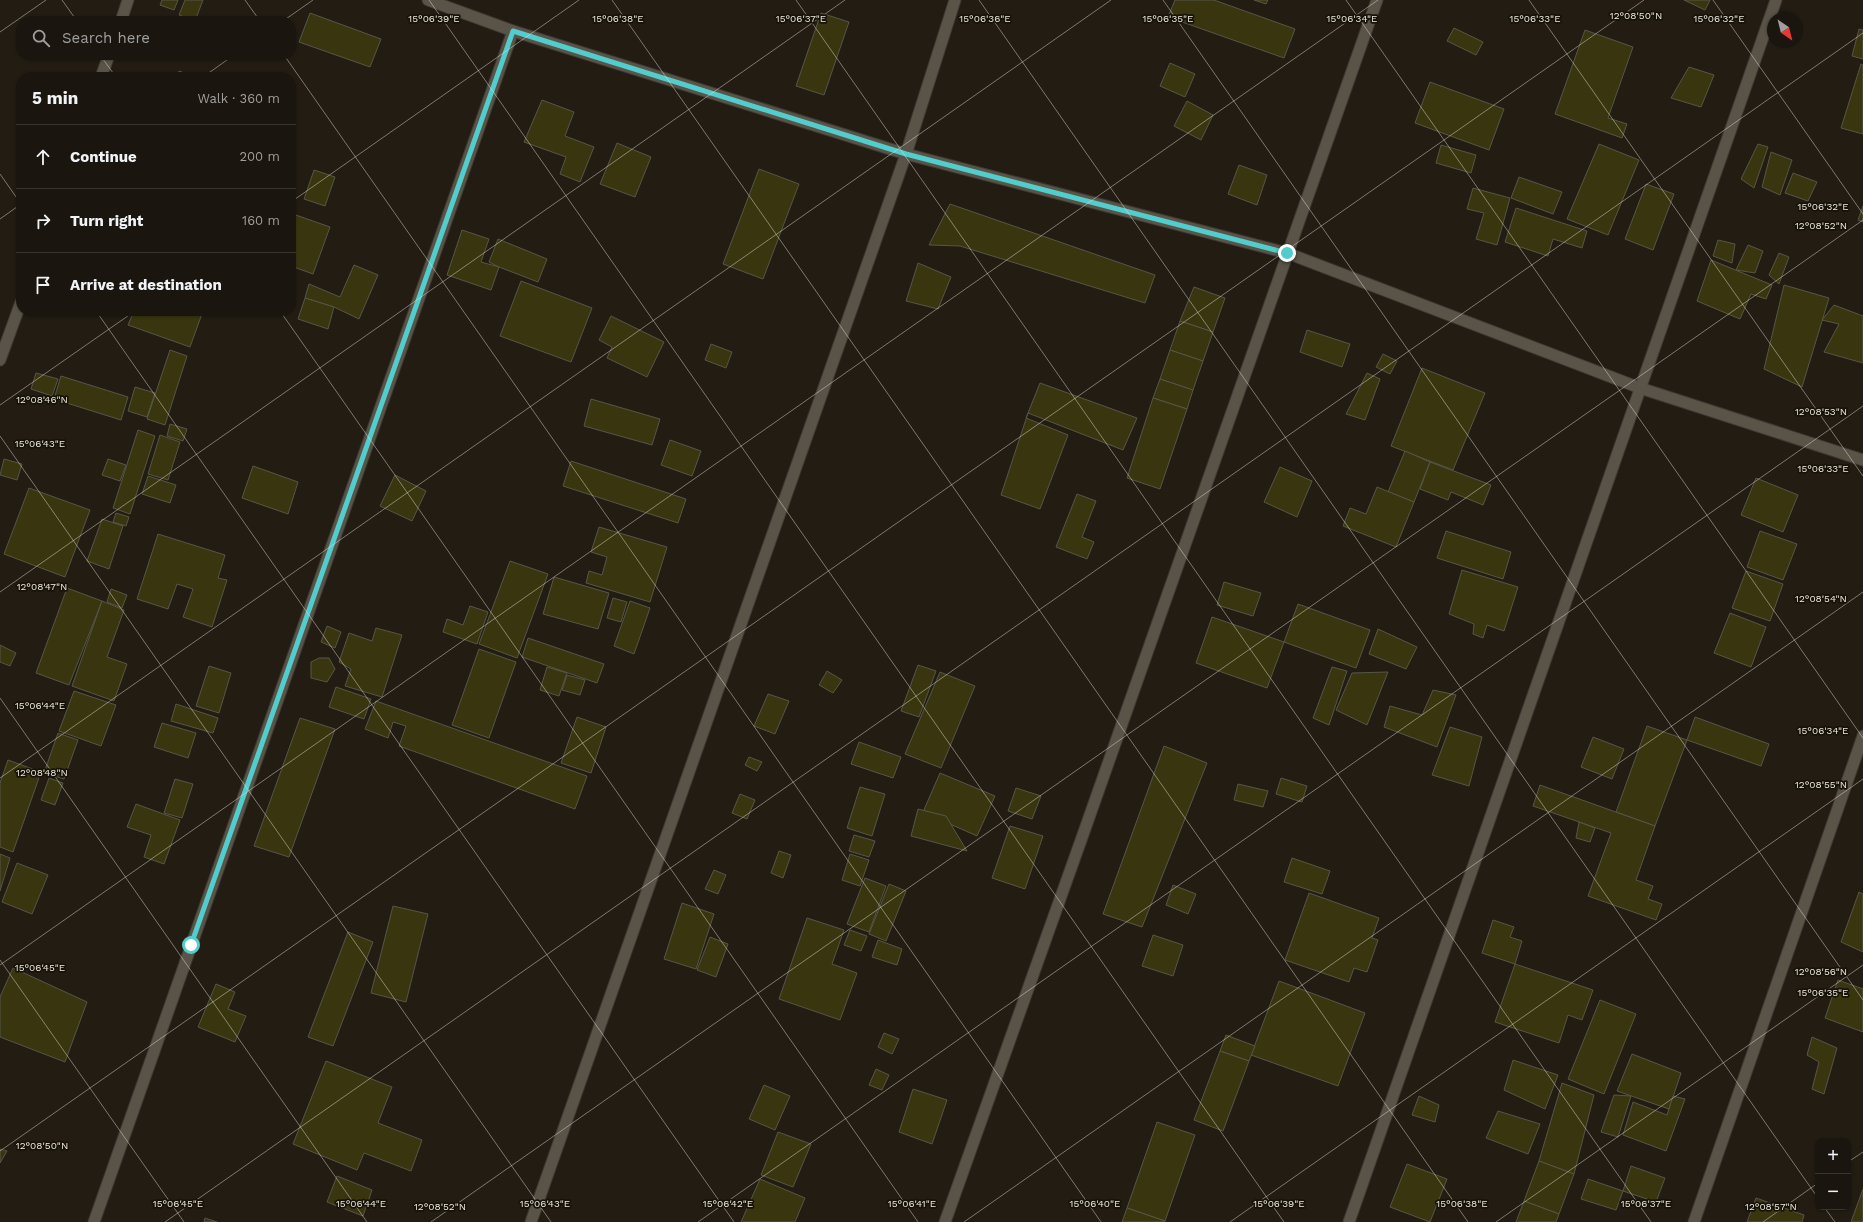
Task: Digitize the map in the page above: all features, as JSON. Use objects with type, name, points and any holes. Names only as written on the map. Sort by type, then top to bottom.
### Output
[{"type":"street","points":[[123,16],[128,0]]},
{"type":"street","points":[[428,0],[513,31],[906,154],[1287,253],[1640,388],[1863,460]]},
{"type":"street","points":[[531,1222],[906,154],[955,0]]},
{"type":"street","points":[[944,1222],[1083,836],[1377,0]]},
{"type":"street","points":[[1349,1222],[1776,0]]},
{"type":"street","points":[[94,1222],[513,31]]},
{"type":"street","points":[[103,72],[107,60]]},
{"type":"street","points":[[0,360],[16,316]]},
{"type":"street","points":[[1694,1222],[1863,736]]},
{"type":"building","points":[[162,0],[178,0],[174,10],[160,5]]},
{"type":"building","points":[[185,0],[203,0],[197,16],[179,15]]},
{"type":"building","points":[[1175,0],[1214,0],[1295,29],[1284,58],[1168,17]]},
{"type":"building","points":[[1254,0],[1268,0],[1266,4]]},
{"type":"building","points":[[1684,0],[1710,0],[1705,10]]},
{"type":"building","points":[[310,13],[381,39],[370,67],[299,42]]},
{"type":"building","points":[[821,13],[849,22],[824,95],[796,86]]},
{"type":"building","points":[[1454,28],[1483,42],[1476,55],[1447,41]]},
{"type":"building","points":[[1859,29],[1863,30],[1863,59],[1852,56]]},
{"type":"building","points":[[1585,30],[1633,47],[1608,118],[1627,124],[1622,138],[1555,114]]},
{"type":"building","points":[[1170,63],[1195,74],[1185,97],[1160,86]]},
{"type":"building","points":[[1861,64],[1863,65],[1863,134],[1841,128]]},
{"type":"building","points":[[1689,67],[1714,75],[1701,107],[1671,98]]},
{"type":"building","points":[[1430,82],[1504,109],[1489,150],[1415,123]]},
{"type":"building","points":[[542,100],[574,112],[565,136],[594,147],[580,182],[560,174],[566,157],[524,142]]},
{"type":"building","points":[[1187,101],[1213,115],[1201,140],[1174,126]]},
{"type":"building","points":[[617,143],[651,157],[635,197],[600,184]]},
{"type":"building","points":[[1599,144],[1639,160],[1608,235],[1567,219]]},
{"type":"building","points":[[1758,144],[1768,147],[1754,188],[1741,179]]},
{"type":"building","points":[[1441,145],[1476,155],[1471,173],[1436,163]]},
{"type":"building","points":[[1771,152],[1792,160],[1780,195],[1762,187]]},
{"type":"building","points":[[1239,165],[1267,175],[1257,205],[1228,194]]},
{"type":"building","points":[[759,169],[799,184],[763,279],[723,264]]},
{"type":"building","points":[[314,170],[335,177],[325,206],[304,199]]},
{"type":"building","points":[[1793,173],[1817,182],[1808,201],[1785,193]]},
{"type":"building","points":[[1519,177],[1562,192],[1553,214],[1511,198]]},
{"type":"building","points":[[1646,184],[1674,194],[1653,250],[1625,239]]},
{"type":"building","points":[[1473,188],[1510,198],[1497,245],[1476,239],[1484,213],[1467,209]]},
{"type":"building","points":[[950,204],[1155,275],[1145,303],[960,246],[929,245]]},
{"type":"building","points":[[1863,206],[1863,222],[1858,220]]},
{"type":"building","points":[[1516,208],[1587,231],[1582,248],[1553,239],[1548,256],[1505,242]]},
{"type":"building","points":[[296,215],[330,227],[313,274],[296,268]]},
{"type":"building","points":[[462,230],[489,239],[481,262],[499,267],[491,290],[447,275]]},
{"type":"building","points":[[498,239],[547,259],[538,282],[489,262]]},
{"type":"building","points":[[1718,240],[1735,244],[1732,263],[1713,256]]},
{"type":"building","points":[[1748,245],[1763,251],[1755,273],[1736,270]]},
{"type":"building","points":[[1779,253],[1789,257],[1779,284],[1769,275]]},
{"type":"building","points":[[1711,260],[1772,285],[1766,299],[1751,294],[1740,319],[1697,301]]},
{"type":"building","points":[[918,263],[951,277],[938,309],[906,301]]},
{"type":"building","points":[[354,265],[378,275],[359,319],[334,307],[305,298],[309,284],[340,297]]},
{"type":"building","points":[[521,281],[592,308],[571,362],[500,336]]},
{"type":"building","points":[[1784,285],[1829,298],[1802,387],[1764,369]]},
{"type":"building","points":[[1194,287],[1225,298],[1213,332],[1180,321]]},
{"type":"building","points":[[305,298],[334,307],[328,329],[298,319]]},
{"type":"building","points":[[1834,305],[1863,316],[1863,363],[1824,352],[1839,324],[1822,320]]},
{"type":"building","points":[[132,316],[201,316],[190,347],[128,325]]},
{"type":"building","points":[[611,316],[664,342],[647,377],[607,358],[612,347],[599,340]]},
{"type":"building","points":[[1180,321],[1213,332],[1203,361],[1170,350]]},
{"type":"building","points":[[1307,330],[1350,344],[1342,367],[1300,352]]},
{"type":"building","points":[[711,344],[732,352],[726,368],[705,360]]},
{"type":"building","points":[[170,350],[187,356],[165,425],[147,419]]},
{"type":"building","points":[[1170,350],[1203,361],[1193,390],[1160,379]]},
{"type":"building","points":[[1383,354],[1397,361],[1390,374],[1376,367]]},
{"type":"building","points":[[1422,368],[1485,393],[1453,470],[1391,446]]},
{"type":"building","points":[[36,373],[58,379],[52,396],[31,389]]},
{"type":"building","points":[[1367,373],[1380,379],[1365,420],[1346,414]]},
{"type":"building","points":[[61,376],[128,397],[121,420],[54,399]]},
{"type":"building","points":[[1160,379],[1193,390],[1187,409],[1153,398]]},
{"type":"building","points":[[1040,383],[1137,418],[1123,450],[1028,413]]},
{"type":"building","points":[[135,387],[155,393],[147,417],[128,411]]},
{"type":"building","points":[[1153,398],[1187,409],[1160,489],[1127,478]]},
{"type":"building","points":[[591,399],[660,419],[652,445],[584,426]]},
{"type":"building","points":[[1026,418],[1068,435],[1040,509],[1001,495]]},
{"type":"building","points":[[170,424],[187,429],[183,441],[167,436]]},
{"type":"building","points":[[138,430],[155,436],[130,514],[113,508]]},
{"type":"building","points":[[160,435],[180,442],[168,480],[148,474]]},
{"type":"building","points":[[670,440],[701,451],[692,476],[661,465]]},
{"type":"building","points":[[1405,451],[1430,462],[1414,502],[1388,492]]},
{"type":"building","points":[[4,459],[22,464],[17,480],[0,475]]},
{"type":"building","points":[[108,459],[126,465],[120,481],[102,475]]},
{"type":"building","points":[[571,461],[686,499],[678,523],[563,486]]},
{"type":"building","points":[[1430,462],[1491,485],[1483,505],[1451,492],[1448,500],[1420,489]]},
{"type":"building","points":[[253,466],[298,482],[288,514],[242,498]]},
{"type":"building","points":[[1280,467],[1312,481],[1297,517],[1264,502]]},
{"type":"building","points":[[395,475],[426,491],[412,521],[380,506]]},
{"type":"building","points":[[148,476],[176,485],[170,503],[142,494]]},
{"type":"building","points":[[1756,478],[1798,495],[1783,532],[1741,515]]},
{"type":"building","points":[[1377,487],[1414,502],[1396,547],[1343,526],[1350,508],[1366,514]]},
{"type":"building","points":[[29,488],[90,510],[65,577],[4,554]]},
{"type":"building","points":[[1077,494],[1096,501],[1082,537],[1094,542],[1087,559],[1056,547]]},
{"type":"building","points":[[116,513],[129,517],[126,526],[113,522]]},
{"type":"building","points":[[102,519],[123,526],[109,569],[87,561]]},
{"type":"building","points":[[599,527],[667,547],[650,602],[586,583],[589,571],[602,575],[607,557],[591,552]]},
{"type":"building","points":[[1446,531],[1511,552],[1503,579],[1437,558]]},
{"type":"building","points":[[1760,531],[1797,544],[1783,580],[1747,567]]},
{"type":"building","points":[[158,534],[225,555],[218,578],[227,580],[212,627],[183,617],[193,589],[177,584],[168,609],[137,599]]},
{"type":"building","points":[[510,561],[548,574],[517,658],[479,644]]},
{"type":"building","points":[[1462,570],[1518,587],[1504,631],[1487,625],[1483,638],[1473,634],[1474,624],[1449,614]]},
{"type":"building","points":[[1746,571],[1783,584],[1770,621],[1732,608]]},
{"type":"building","points":[[554,577],[609,593],[598,629],[543,614]]},
{"type":"building","points":[[1224,582],[1261,593],[1253,616],[1217,605]]},
{"type":"building","points":[[67,588],[102,601],[69,685],[36,673]]},
{"type":"building","points":[[111,589],[127,595],[122,608],[107,602]]},
{"type":"building","points":[[613,598],[627,602],[621,622],[607,618]]},
{"type":"building","points":[[102,601],[124,610],[107,657],[127,664],[114,701],[72,686]]},
{"type":"building","points":[[630,601],[650,608],[634,654],[614,646]]},
{"type":"building","points":[[1298,604],[1370,630],[1356,668],[1284,642]]},
{"type":"building","points":[[470,606],[488,612],[477,644],[443,632],[447,619],[463,625]]},
{"type":"building","points":[[1730,613],[1766,627],[1751,667],[1714,653]]},
{"type":"building","points":[[1212,617],[1284,642],[1267,688],[1196,663]]},
{"type":"building","points":[[327,626],[341,632],[335,648],[321,642]]},
{"type":"building","points":[[376,628],[402,635],[382,697],[345,686],[351,669],[339,662],[349,633],[372,641]]},
{"type":"building","points":[[1378,629],[1417,647],[1406,669],[1369,654]]},
{"type":"building","points":[[528,638],[604,664],[597,683],[522,657]]},
{"type":"building","points":[[0,645],[16,653],[10,666],[0,662]]},
{"type":"building","points":[[479,649],[516,662],[489,738],[452,725]]},
{"type":"building","points":[[319,658],[329,658],[335,669],[327,682],[311,678],[311,662]]},
{"type":"building","points":[[918,665],[936,671],[919,717],[901,711]]},
{"type":"building","points":[[209,666],[231,673],[219,713],[196,706]]},
{"type":"building","points":[[547,667],[567,673],[559,696],[540,690]]},
{"type":"building","points":[[1332,667],[1347,671],[1329,725],[1313,718]]},
{"type":"building","points":[[827,671],[842,680],[833,693],[819,685]]},
{"type":"building","points":[[940,672],[975,686],[941,768],[905,754]]},
{"type":"building","points":[[1388,672],[1367,725],[1336,710],[1352,673]]},
{"type":"building","points":[[567,675],[585,680],[580,695],[562,690]]},
{"type":"building","points":[[336,687],[371,699],[364,719],[329,707]]},
{"type":"building","points":[[1433,690],[1456,695],[1437,747],[1384,727],[1390,706],[1422,715]]},
{"type":"building","points":[[74,691],[116,705],[101,746],[59,731]]},
{"type":"building","points":[[768,694],[789,701],[775,734],[754,726]]},
{"type":"building","points":[[376,701],[587,776],[575,809],[399,746],[406,726],[393,722],[388,738],[365,729]]},
{"type":"building","points":[[176,704],[218,718],[213,733],[171,721]]},
{"type":"building","points":[[577,717],[606,727],[591,773],[561,763]]},
{"type":"building","points":[[1695,717],[1769,744],[1761,766],[1687,740]]},
{"type":"building","points":[[300,718],[335,729],[289,857],[254,846]]},
{"type":"building","points":[[162,723],[196,733],[188,758],[154,747]]},
{"type":"building","points":[[1647,726],[1687,740],[1655,826],[1616,812]]},
{"type":"building","points":[[1450,727],[1482,737],[1469,786],[1432,775]]},
{"type":"building","points":[[58,733],[78,740],[64,779],[44,773]]},
{"type":"building","points":[[1593,737],[1624,749],[1612,779],[1581,767]]},
{"type":"building","points":[[859,742],[901,757],[893,778],[851,764]]},
{"type":"building","points":[[1164,746],[1207,763],[1142,927],[1103,914]]},
{"type":"building","points":[[749,757],[762,762],[757,771],[745,765]]},
{"type":"building","points":[[8,760],[41,772],[13,852],[0,847],[0,783]]},
{"type":"building","points":[[940,773],[995,796],[977,836],[923,812]]},
{"type":"building","points":[[49,778],[63,783],[55,805],[41,800]]},
{"type":"building","points":[[1281,778],[1307,786],[1302,802],[1276,794]]},
{"type":"building","points":[[175,779],[193,784],[182,818],[164,813]]},
{"type":"building","points":[[1238,784],[1268,791],[1263,807],[1234,800]]},
{"type":"building","points":[[1540,785],[1655,826],[1636,880],[1653,886],[1648,899],[1662,904],[1656,920],[1588,896],[1611,833],[1533,806]]},
{"type":"building","points":[[860,787],[885,794],[872,836],[847,828]]},
{"type":"building","points":[[1016,788],[1041,796],[1032,819],[1008,811]]},
{"type":"building","points":[[740,794],[755,800],[747,819],[732,813]]},
{"type":"building","points":[[136,804],[180,820],[164,864],[144,857],[151,835],[127,827]]},
{"type":"building","points":[[918,809],[946,816],[967,851],[911,836]]},
{"type":"building","points":[[1579,822],[1595,828],[1590,842],[1576,838]]},
{"type":"building","points":[[1010,826],[1043,836],[1025,889],[992,878]]},
{"type":"building","points":[[854,835],[875,841],[869,857],[849,851]]},
{"type":"building","points":[[779,851],[791,855],[783,878],[771,873]]},
{"type":"building","points":[[0,854],[10,858],[0,891]]},
{"type":"building","points":[[850,854],[869,860],[860,886],[842,880]]},
{"type":"building","points":[[1292,858],[1330,871],[1322,894],[1284,882]]},
{"type":"building","points":[[17,863],[48,875],[32,914],[2,902]]},
{"type":"building","points":[[714,870],[726,875],[718,894],[705,889]]},
{"type":"building","points":[[865,878],[886,886],[869,932],[847,924]]},
{"type":"building","points":[[889,884],[906,891],[886,941],[869,934]]},
{"type":"building","points":[[1173,885],[1196,894],[1188,914],[1166,905]]},
{"type":"building","points":[[1859,892],[1863,894],[1863,952],[1841,942]]},
{"type":"building","points":[[1309,893],[1379,918],[1372,938],[1378,940],[1367,972],[1354,968],[1349,982],[1285,960]]},
{"type":"building","points":[[682,903],[714,914],[696,969],[664,959]]},
{"type":"building","points":[[393,906],[428,914],[406,1002],[371,993]]},
{"type":"building","points":[[807,918],[844,930],[832,964],[857,973],[840,1020],[779,999]]},
{"type":"building","points":[[1493,920],[1514,927],[1510,937],[1522,941],[1515,964],[1482,953]]},
{"type":"building","points":[[850,930],[867,936],[861,951],[844,945]]},
{"type":"building","points":[[348,932],[373,942],[333,1046],[308,1037]]},
{"type":"building","points":[[1153,935],[1183,945],[1173,976],[1142,966]]},
{"type":"building","points":[[710,937],[728,944],[716,977],[697,970]]},
{"type":"building","points":[[878,940],[902,949],[897,965],[872,957]]},
{"type":"building","points":[[1515,964],[1593,990],[1582,1020],[1568,1015],[1559,1043],[1495,1022]]},
{"type":"building","points":[[13,968],[87,1002],[65,1062],[0,1037],[0,997]]},
{"type":"building","points":[[1838,980],[1863,989],[1863,1032],[1825,1018]]},
{"type":"building","points":[[1279,981],[1365,1013],[1338,1086],[1251,1055]]},
{"type":"building","points":[[216,984],[235,992],[228,1009],[246,1016],[235,1042],[198,1027]]},
{"type":"building","points":[[1600,1000],[1636,1014],[1604,1094],[1568,1079]]},
{"type":"building","points":[[884,1033],[899,1039],[892,1054],[878,1047]]},
{"type":"building","points":[[1226,1035],[1255,1046],[1249,1061],[1220,1051]]},
{"type":"building","points":[[1812,1037],[1837,1048],[1824,1094],[1812,1089],[1819,1062],[1807,1055]]},
{"type":"building","points":[[1220,1051],[1249,1061],[1223,1131],[1194,1120]]},
{"type":"building","points":[[1632,1054],[1681,1073],[1669,1109],[1617,1091]]},
{"type":"building","points":[[1513,1060],[1558,1075],[1545,1109],[1504,1090]]},
{"type":"building","points":[[326,1061],[392,1087],[378,1123],[422,1140],[411,1171],[364,1153],[357,1170],[293,1144]]},
{"type":"building","points":[[876,1069],[889,1075],[882,1090],[869,1085]]},
{"type":"building","points":[[1562,1083],[1594,1095],[1574,1174],[1539,1161]]},
{"type":"building","points":[[764,1085],[790,1096],[775,1130],[749,1119]]},
{"type":"building","points":[[913,1089],[947,1100],[932,1144],[899,1132]]},
{"type":"building","points":[[1614,1095],[1631,1096],[1618,1137],[1601,1132]]},
{"type":"building","points":[[1419,1096],[1439,1105],[1435,1122],[1412,1115]]},
{"type":"building","points":[[1673,1096],[1685,1099],[1666,1151],[1623,1135],[1633,1102],[1667,1115]]},
{"type":"building","points":[[1498,1111],[1540,1124],[1528,1154],[1486,1138]]},
{"type":"building","points":[[1157,1122],[1195,1135],[1165,1221],[1127,1208]]},
{"type":"building","points":[[778,1132],[811,1144],[793,1187],[761,1175]]},
{"type":"building","points":[[0,1149],[7,1151],[0,1163]]},
{"type":"building","points":[[1539,1161],[1574,1174],[1559,1214],[1524,1201]]},
{"type":"building","points":[[1407,1164],[1447,1179],[1430,1222],[1390,1207]]},
{"type":"building","points":[[1631,1166],[1665,1178],[1656,1202],[1623,1191]]},
{"type":"building","points":[[337,1176],[372,1190],[363,1216],[327,1202]]},
{"type":"building","points":[[760,1179],[805,1198],[795,1222],[741,1222]]},
{"type":"building","points":[[1588,1179],[1623,1191],[1616,1210],[1581,1199]]},
{"type":"building","points":[[1863,1189],[1863,1222],[1851,1222]]},
{"type":"building","points":[[1756,1198],[1804,1215],[1802,1222],[1747,1222]]},
{"type":"building","points":[[1524,1201],[1559,1214],[1556,1222],[1516,1222]]},
{"type":"building","points":[[1127,1208],[1165,1221],[1165,1222],[1122,1222]]},
{"type":"building","points":[[205,1218],[217,1222],[204,1222]]},
{"type":"route","points":[[191,945],[513,31],[906,154],[1287,253]]}]
